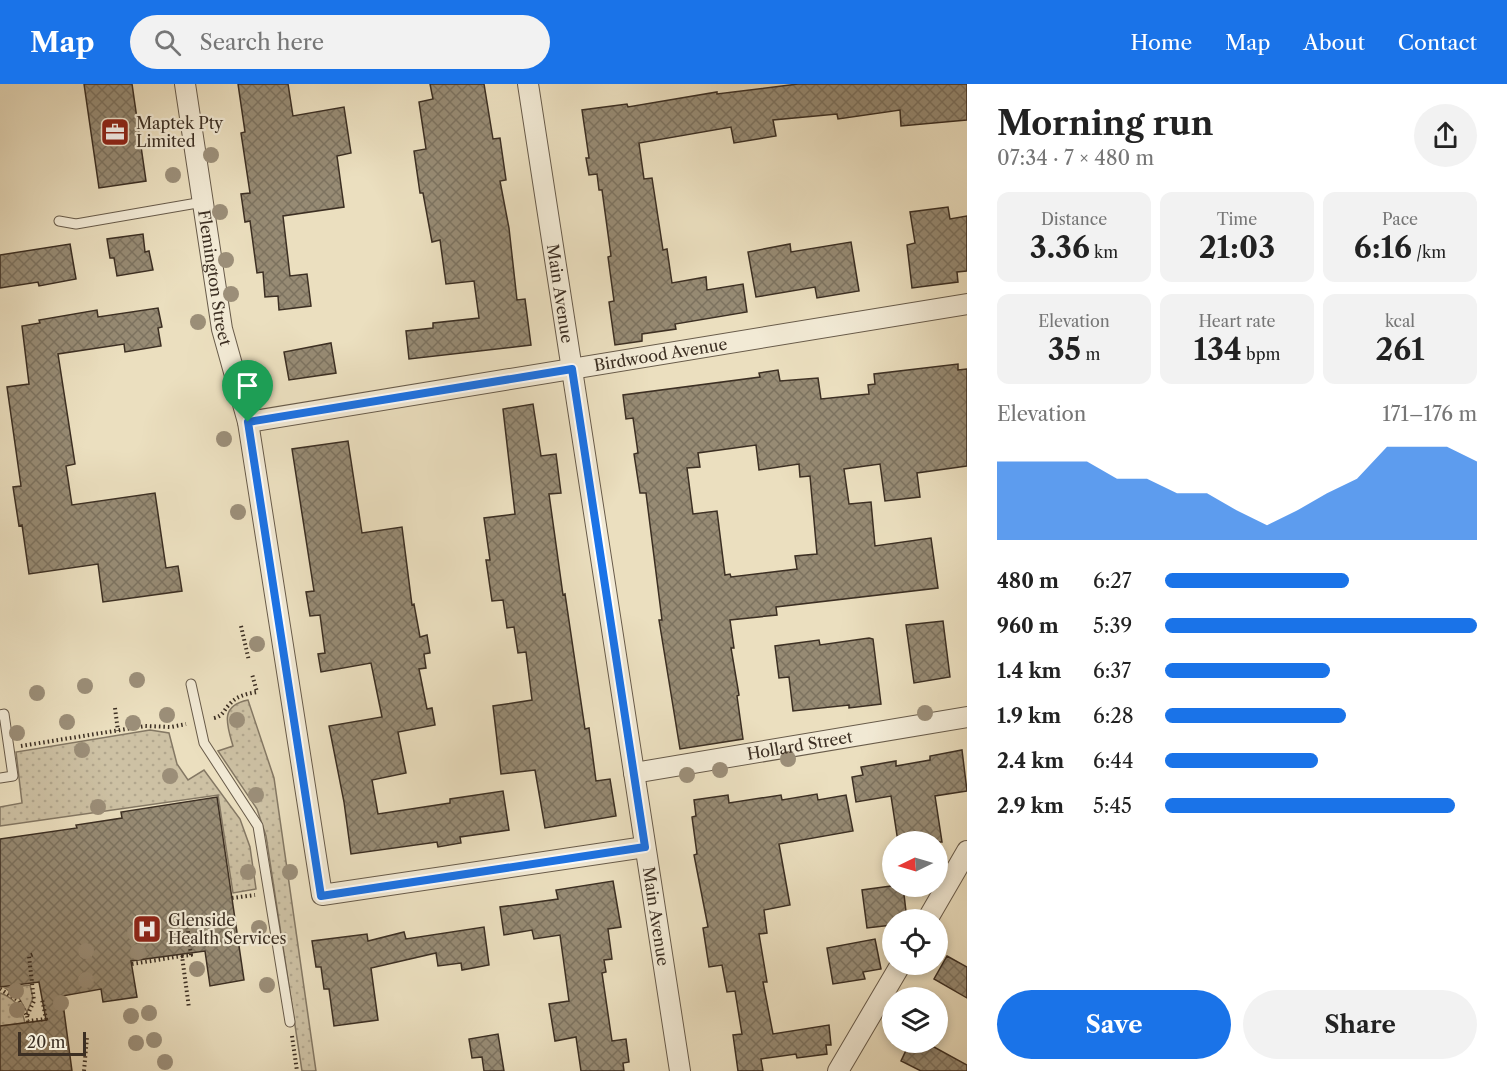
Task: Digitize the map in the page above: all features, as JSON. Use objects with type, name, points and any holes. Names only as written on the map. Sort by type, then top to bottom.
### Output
[{"type":"street","name":"Flemington Street","points":[[185,84],[222,329],[248,422],[321,896],[645,847]]},
{"type":"street","name":"Main Avenue","points":[[528,84],[680,1071]]},
{"type":"street","name":"Birdwood Avenue","points":[[248,422],[967,304]]},
{"type":"street","name":"Hollard Street","points":[[634,773],[967,717]]},
{"type":"street","points":[[934,909],[965,860]]},
{"type":"street","points":[[838,1071],[895,975]]},
{"type":"lane","points":[[59,221],[76,224],[203,202]]},
{"type":"lane","points":[[191,684],[204,743],[258,826],[290,1022]]},
{"type":"lane","points":[[0,715],[4,714],[13,776],[0,778]]},
{"type":"path","points":[[241,626],[249,661]]},
{"type":"path","points":[[208,719],[218,718],[240,695],[257,692],[252,674]]},
{"type":"path","points":[[115,708],[118,731]]},
{"type":"path","points":[[18,746],[145,726],[171,727],[185,724]]},
{"type":"path","points":[[232,898],[256,894]]},
{"type":"path","points":[[132,964],[191,955],[186,917]]},
{"type":"path","points":[[27,1016],[33,1008],[34,1001],[29,956],[34,954]]},
{"type":"path","points":[[182,956],[189,1008]]},
{"type":"path","points":[[0,989],[19,1001],[28,1021],[46,1018],[42,999]]},
{"type":"path","points":[[290,1022],[297,1071]]},
{"type":"path","points":[[84,1071],[87,1037]]},
{"type":"shaded area","points":[[248,700],[274,778],[316,1071],[302,1071],[266,836],[257,809],[218,751],[233,746],[227,717],[233,707]]},
{"type":"shaded area","points":[[150,730],[169,733],[177,764],[188,780],[204,770],[240,819],[250,847],[256,889],[233,893],[218,795],[0,826],[0,807],[22,803],[16,752]]},
{"type":"shaded area","points":[[30,985],[33,998],[27,1012],[19,998],[5,988]]},
{"type":"shaded area","points":[[0,993],[17,1004],[25,1023],[0,1026]]},
{"type":"building","name":"Maptek Pty Limited","points":[[84,84],[132,84],[146,181],[99,188]]},
{"type":"building","points":[[238,84],[288,84],[293,116],[344,107],[351,153],[337,156],[344,207],[283,216],[290,276],[307,274],[311,306],[279,310],[278,296],[265,297],[263,272],[257,273],[250,221],[245,222],[241,194],[250,193],[241,133],[245,132]]},
{"type":"building","points":[[430,84],[484,84],[493,139],[500,138],[506,180],[500,181],[509,228],[517,300],[525,299],[531,345],[409,359],[406,331],[433,328],[433,323],[479,318],[474,281],[446,284],[440,240],[432,242],[423,193],[420,193],[414,151],[426,149],[419,102],[433,99]]},
{"type":"building","points":[[798,84],[967,84],[967,120],[901,126],[900,110],[838,119],[837,114],[773,120],[776,136],[734,143],[731,127],[639,143],[644,179],[652,178],[663,250],[667,249],[672,283],[706,277],[707,290],[743,284],[747,312],[675,324],[676,329],[642,334],[642,341],[615,345],[609,302],[614,301],[608,257],[611,256],[602,190],[599,190],[597,174],[589,175],[586,158],[589,158],[582,110],[627,104],[628,107],[717,92],[717,94]]},
{"type":"building","points":[[948,207],[950,219],[967,216],[967,271],[957,272],[958,282],[912,288],[907,245],[915,243],[910,212]]},
{"type":"building","points":[[143,234],[145,252],[149,251],[153,270],[117,276],[114,258],[110,258],[107,239]]},
{"type":"building","points":[[851,242],[859,291],[817,298],[815,287],[756,297],[748,252],[790,244],[791,252]]},
{"type":"building","points":[[70,244],[76,279],[39,286],[38,282],[0,288],[0,255]]},
{"type":"building","points":[[158,308],[162,327],[158,328],[161,346],[125,352],[124,344],[58,354],[75,464],[66,466],[72,505],[155,493],[166,568],[178,566],[182,591],[103,602],[98,564],[29,574],[22,525],[19,526],[13,487],[21,486],[7,387],[29,384],[22,326],[40,323],[39,320],[97,310],[98,317]]},
{"type":"building","points":[[331,343],[336,373],[289,380],[284,352]]},
{"type":"building","points":[[958,364],[958,370],[967,369],[967,466],[917,473],[920,497],[885,501],[880,464],[844,469],[849,504],[871,502],[875,546],[931,538],[938,588],[776,607],[777,615],[730,620],[734,648],[731,648],[743,739],[680,749],[659,620],[662,620],[646,493],[640,493],[634,454],[638,453],[633,418],[626,419],[623,395],[760,377],[759,373],[778,370],[780,381],[818,378],[821,399],[869,394],[868,385],[875,384],[874,374]],"holes":[[[756,445],[759,470],[799,464],[800,477],[810,476],[817,554],[795,556],[797,569],[731,577],[730,574],[725,575],[717,511],[693,514],[687,468],[700,467],[698,453]]]},
{"type":"building","points":[[533,404],[541,456],[556,454],[561,493],[549,494],[585,729],[589,728],[596,781],[610,779],[616,816],[545,828],[535,770],[501,774],[493,706],[532,700],[526,652],[518,653],[514,627],[507,628],[503,600],[492,601],[486,560],[490,560],[484,518],[515,514],[503,409]]},
{"type":"building","points":[[348,441],[362,533],[402,527],[412,605],[414,604],[420,637],[427,635],[430,653],[424,654],[426,668],[419,669],[427,709],[432,708],[435,725],[398,732],[406,773],[372,780],[378,814],[450,803],[450,799],[503,791],[509,830],[460,837],[461,843],[438,847],[437,842],[351,854],[344,802],[329,726],[382,717],[371,663],[321,672],[318,654],[325,653],[320,615],[310,616],[306,592],[314,591],[292,449]]},
{"type":"building","points":[[943,621],[950,677],[914,683],[906,625]]},
{"type":"building","points":[[873,639],[881,704],[793,711],[789,677],[779,678],[775,646],[819,640],[820,645]]},
{"type":"building","points":[[962,750],[967,791],[935,796],[940,831],[896,831],[891,796],[856,802],[852,777],[863,775],[861,767],[896,761],[896,766],[930,760],[930,756]]},
{"type":"building","points":[[817,794],[818,800],[846,795],[853,831],[779,844],[790,905],[764,910],[767,933],[759,934],[767,982],[763,982],[773,1034],[829,1025],[831,1045],[826,1045],[827,1054],[797,1058],[796,1054],[761,1059],[763,1071],[738,1071],[733,1035],[742,1034],[735,991],[727,992],[722,965],[709,967],[703,928],[708,927],[694,855],[697,854],[692,817],[696,816],[694,800],[728,795],[729,803],[781,795],[782,800]]},
{"type":"building","points":[[217,797],[244,980],[210,986],[205,951],[131,961],[137,997],[103,1002],[101,989],[62,996],[72,1071],[0,1071],[0,1026],[46,1020],[39,982],[0,987],[0,839],[77,828],[76,825],[122,818],[121,812]]},
{"type":"building","points":[[613,881],[621,927],[608,929],[612,959],[604,960],[606,972],[602,973],[612,1041],[626,1039],[629,1062],[623,1063],[624,1071],[581,1071],[576,1037],[555,1041],[549,1004],[569,1001],[560,935],[534,939],[532,930],[504,935],[500,907],[558,899],[556,890]]},
{"type":"building","points":[[882,887],[882,897],[904,897],[906,909],[882,909],[882,926],[867,928],[862,890]]},
{"type":"building","points":[[484,927],[489,965],[462,970],[461,963],[438,966],[436,953],[371,968],[378,1020],[334,1026],[329,989],[324,989],[321,967],[316,967],[312,941],[367,934],[368,941],[404,932],[406,939]]},
{"type":"building","points":[[875,939],[881,969],[863,972],[865,979],[833,984],[827,948]]},
{"type":"building","points":[[948,957],[967,967],[967,998],[948,987],[934,979],[936,975],[948,975]]},
{"type":"building","points":[[498,1034],[504,1071],[484,1071],[482,1057],[472,1058],[469,1039]]},
{"type":"building","points":[[905,1053],[945,1053],[967,1065],[967,1071],[921,1071],[901,1061]]},
{"type":"place","name":"Maptek Pty Limited","points":[[115,132]]},
{"type":"place","name":"Glenside Health Services","points":[[147,929]]},
{"type":"route","points":[[572,369],[645,847],[321,896],[248,422],[572,369]]}]
